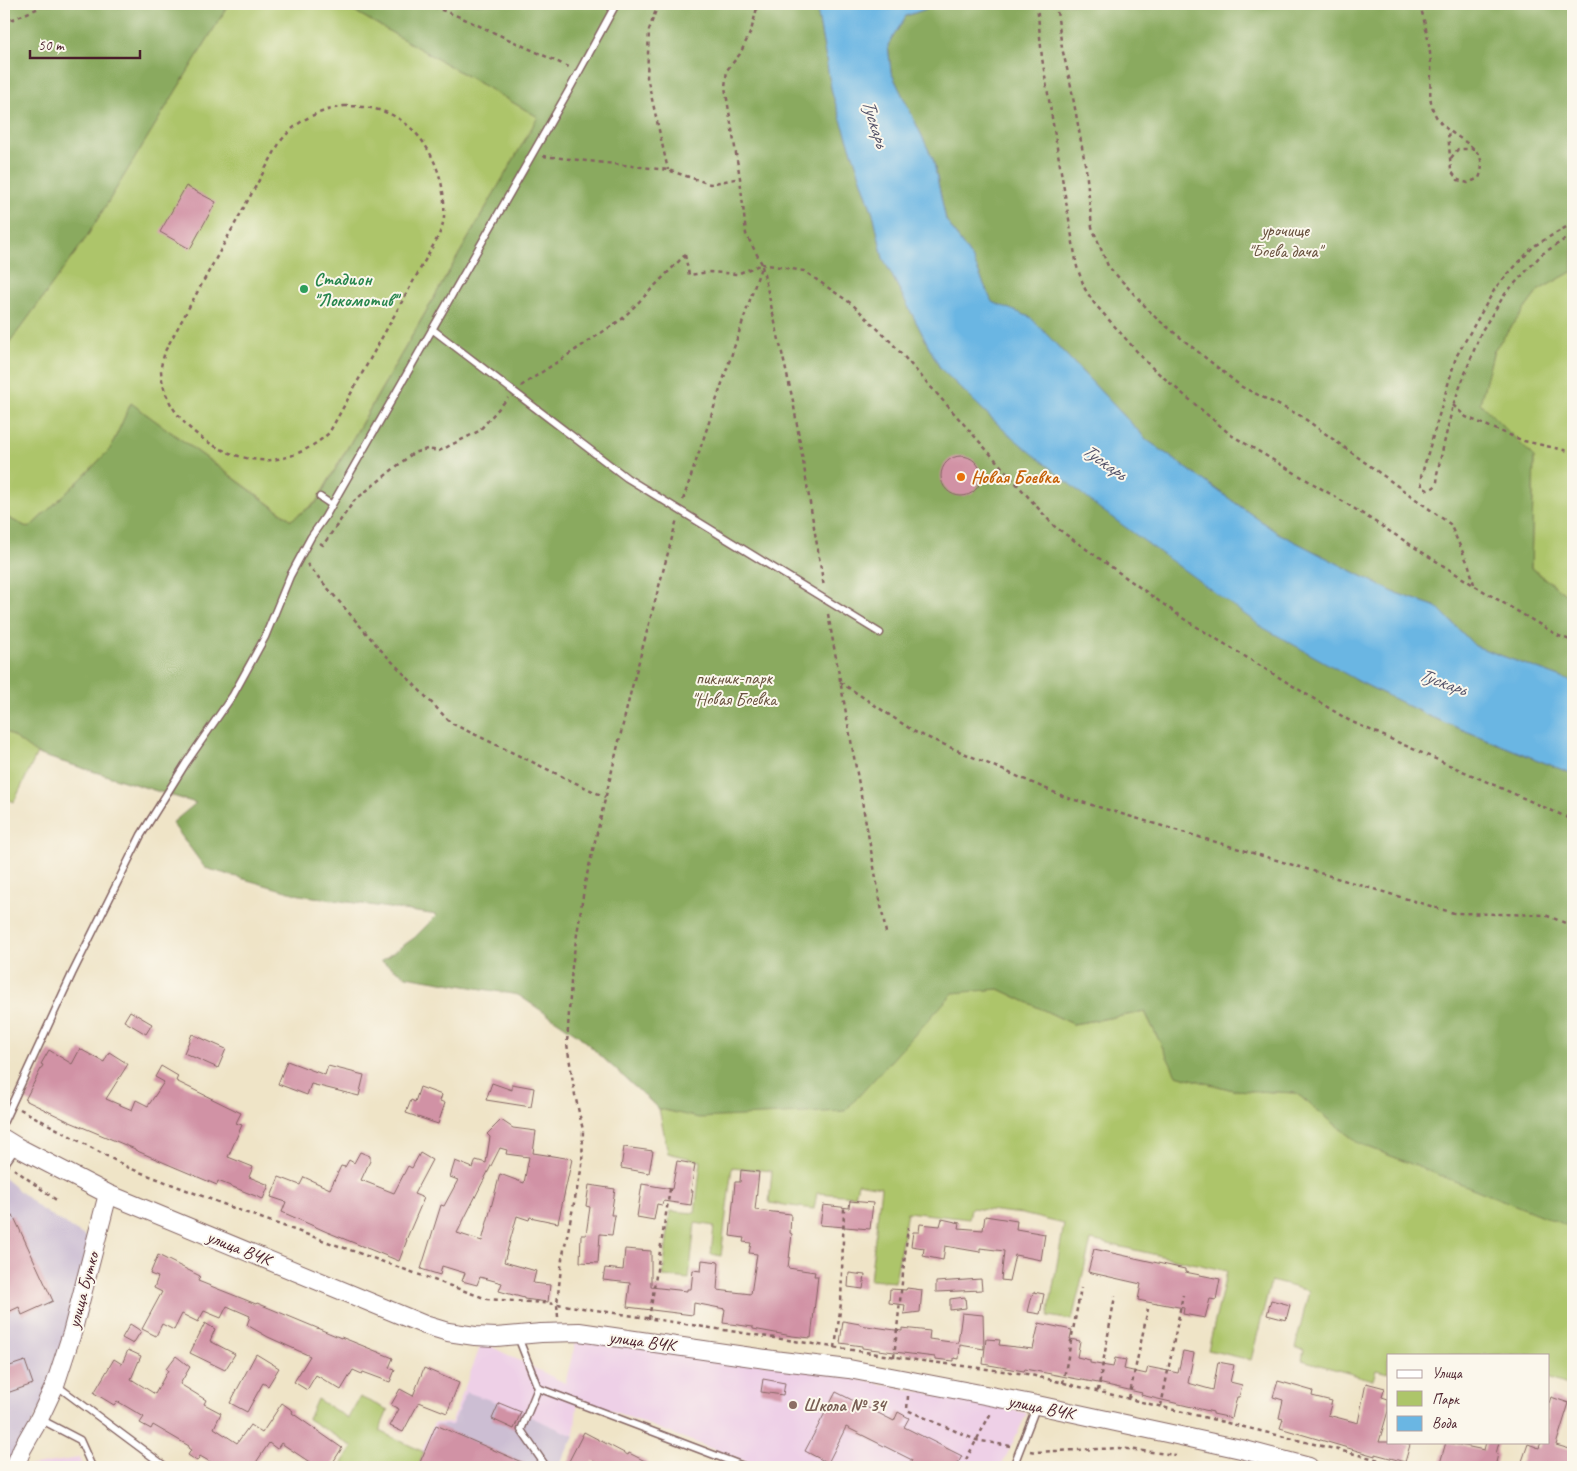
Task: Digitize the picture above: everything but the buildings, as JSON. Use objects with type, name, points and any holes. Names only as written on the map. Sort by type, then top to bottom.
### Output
[{"type":"main road","name":"улица ВЧК","points":[[10,1143],[108,1194],[425,1325],[448,1332],[475,1336],[518,1336],[579,1332],[849,1369],[1037,1405],[1241,1449],[1310,1467]]},
{"type":"main road","name":"улица Бутко","points":[[15,1467],[22,1449],[56,1385],[72,1333],[108,1194]]},
{"type":"lane","points":[[4,1121],[72,974],[141,835],[186,762],[233,696],[265,637],[290,576],[311,537],[332,505],[616,4]]},
{"type":"lane","points":[[432,329],[627,478],[880,633]]},
{"type":"lane","points":[[320,498],[332,505]]},
{"type":"lane","points":[[4,1164],[10,1143]]},
{"type":"lane","points":[[518,1336],[538,1388],[521,1430],[545,1465],[544,1467]]},
{"type":"lane","points":[[56,1385],[166,1467]]},
{"type":"lane","points":[[538,1388],[746,1467]]},
{"type":"lane","points":[[1013,1467],[1037,1405]]},
{"type":"lane","points":[[39,1419],[80,1440],[92,1467]]},
{"type":"path","points":[[4,23],[48,4]]},
{"type":"path","points":[[426,4],[460,17],[579,72]]},
{"type":"path","points":[[658,4],[649,30],[647,77],[668,170]]},
{"type":"path","points":[[558,1332],[557,1304],[562,1259],[582,1166],[583,1130],[575,1096],[567,1044],[572,966],[585,884],[631,691],[679,510],[762,264],[746,234],[740,178],[725,87],[727,70],[740,54],[747,39],[758,4]]},
{"type":"path","points":[[1037,4],[1042,58],[1077,268],[1085,288],[1094,303],[1149,365],[1230,435],[1344,502],[1475,586],[1559,636],[1573,641]]},
{"type":"path","points":[[1056,4],[1062,48],[1086,169],[1092,227],[1108,266],[1156,318],[1242,387],[1301,416],[1450,524],[1469,566],[1475,586]]},
{"type":"path","points":[[1420,4],[1426,28],[1431,66],[1429,92],[1436,118],[1448,131],[1475,149],[1483,168],[1479,178],[1468,183],[1458,180],[1451,171],[1448,131]]},
{"type":"path","points":[[344,106],[361,106],[383,111],[401,120],[413,130],[423,143],[432,157],[443,187],[444,218],[439,235],[329,433],[316,445],[297,454],[278,458],[260,460],[225,451],[192,431],[181,418],[170,403],[163,386],[161,367],[165,351],[280,142],[291,128],[324,110],[344,106]]},
{"type":"path","points":[[1450,159],[1458,150],[1475,149]]},
{"type":"path","points":[[531,154],[668,170],[710,184],[740,178]]},
{"type":"path","points":[[1573,223],[1534,246],[1496,287],[1456,357],[1421,477],[1422,487],[1428,490],[1434,488],[1438,482],[1437,474],[1453,405],[1481,332],[1505,294],[1542,254],[1573,234]]},
{"type":"path","points":[[311,537],[324,545],[354,501],[413,453],[427,449],[439,451],[479,431],[514,392],[622,320],[685,255],[689,275],[710,272],[736,274],[762,264],[804,271],[852,304],[891,342],[1054,526],[1184,619],[1350,721],[1573,820]]},
{"type":"path","points":[[1453,405],[1466,417],[1524,441],[1573,452]]},
{"type":"path","points":[[301,556],[379,648],[451,723],[606,797]]},
{"type":"path","points":[[840,682],[915,732],[1065,798],[1454,913],[1545,915],[1573,926]]},
{"type":"path","points":[[12,1105],[129,1168],[244,1212],[487,1298]]},
{"type":"path","points":[[4,1164],[59,1202]]},
{"type":"path","points":[[649,1319],[670,1189]]},
{"type":"path","points":[[835,1348],[841,1303],[844,1208]]},
{"type":"path","points":[[894,1357],[908,1227]]},
{"type":"path","points":[[1063,1383],[1081,1288]]},
{"type":"path","points":[[1098,1391],[1115,1296]]},
{"type":"path","points":[[1161,1406],[1183,1296]]},
{"type":"path","points":[[1129,1398],[1148,1309]]},
{"type":"path","points":[[962,1467],[992,1410]]},
{"type":"shaded area","points":[[4,1178],[42,1210],[91,1240],[53,1384],[9,1467],[4,1467]]},
{"type":"shaded area","name":"Школа № 34","points":[[577,1337],[816,1371],[1027,1413],[1001,1467],[760,1467],[578,1398],[574,1436],[558,1467],[415,1467],[434,1423],[451,1423],[482,1342],[565,1383]]},
{"type":"shaded area","points":[[466,1392],[499,1403],[574,1436],[558,1467],[418,1467],[436,1425],[452,1425]]},
{"type":"shaded area","points":[[79,1458],[83,1467],[26,1467],[27,1466]]},
{"type":"green space","points":[[4,4],[229,4],[86,238],[4,349]]},
{"type":"green space","points":[[229,4],[342,4],[538,117],[316,502],[292,520],[131,403],[110,449],[29,528],[4,516],[4,349],[86,238]]},
{"type":"green space","name":"пикник-парк \"Новая Боевка","points":[[342,4],[816,4],[832,93],[874,217],[883,258],[940,368],[1006,432],[1360,682],[1431,717],[1573,774],[1573,1228],[1358,1143],[1296,1093],[1233,1090],[1176,1075],[1145,1012],[1073,1024],[999,989],[953,993],[845,1111],[699,1118],[659,1109],[578,1035],[518,995],[406,976],[381,961],[414,938],[437,915],[300,895],[205,868],[172,823],[196,803],[37,754],[4,730],[4,516],[29,528],[110,449],[131,403],[291,520],[316,503],[538,117]]},
{"type":"green space","name":"урочище \"Боева дача\"","points":[[927,4],[1573,4],[1573,271],[1539,290],[1494,350],[1480,403],[1534,457],[1531,568],[1573,600],[1573,682],[1475,646],[1437,607],[1393,592],[1276,532],[1147,440],[1030,317],[992,303],[973,260],[946,220],[933,159],[891,72],[888,45],[906,16],[926,9]]},
{"type":"green space","points":[[1573,271],[1573,600],[1531,568],[1534,457],[1480,403],[1494,350],[1539,290]]},
{"type":"green space","points":[[4,604],[953,992],[999,989],[1073,1024],[1145,1012],[1177,1075],[1233,1090],[1296,1093],[1358,1143],[1573,1227],[1573,1387],[1550,1379],[1550,1354],[1387,1354],[1387,1373],[1376,1370],[1373,1380],[1302,1360],[1304,1350],[1295,1348],[1309,1291],[1271,1281],[1251,1360],[1208,1350],[1227,1271],[1091,1240],[1072,1320],[1048,1316],[1064,1224],[1022,1214],[971,1208],[969,1219],[907,1212],[895,1282],[870,1280],[881,1187],[858,1183],[855,1196],[817,1193],[814,1209],[769,1203],[772,1171],[732,1167],[721,1256],[711,1254],[714,1226],[695,1223],[689,1279],[663,1276],[670,1211],[695,1213],[701,1161],[668,1153],[659,1109],[578,1035],[658,1012],[196,803],[37,754],[14,802],[4,797]]},
{"type":"green space","points":[[360,1397],[388,1410],[379,1431],[424,1452],[418,1467],[339,1467],[353,1447],[308,1419],[317,1399],[348,1418]]},
{"type":"water","name":"Тускарь","points":[[816,4],[927,4],[926,9],[906,16],[888,45],[891,72],[933,159],[946,220],[973,260],[992,302],[1030,317],[1147,440],[1276,532],[1393,592],[1437,607],[1475,646],[1573,682],[1573,774],[1431,717],[1360,682],[1262,627],[1099,508],[1006,432],[940,368],[883,258],[874,217],[832,93]]},
{"type":"place","name":"Стадион \"Локомотив\"","points":[[304,289]]},
{"type":"place","name":"Новая Боевка","points":[[961,477]]},
{"type":"place","name":"Школа № 34","points":[[793,1405]]}]
